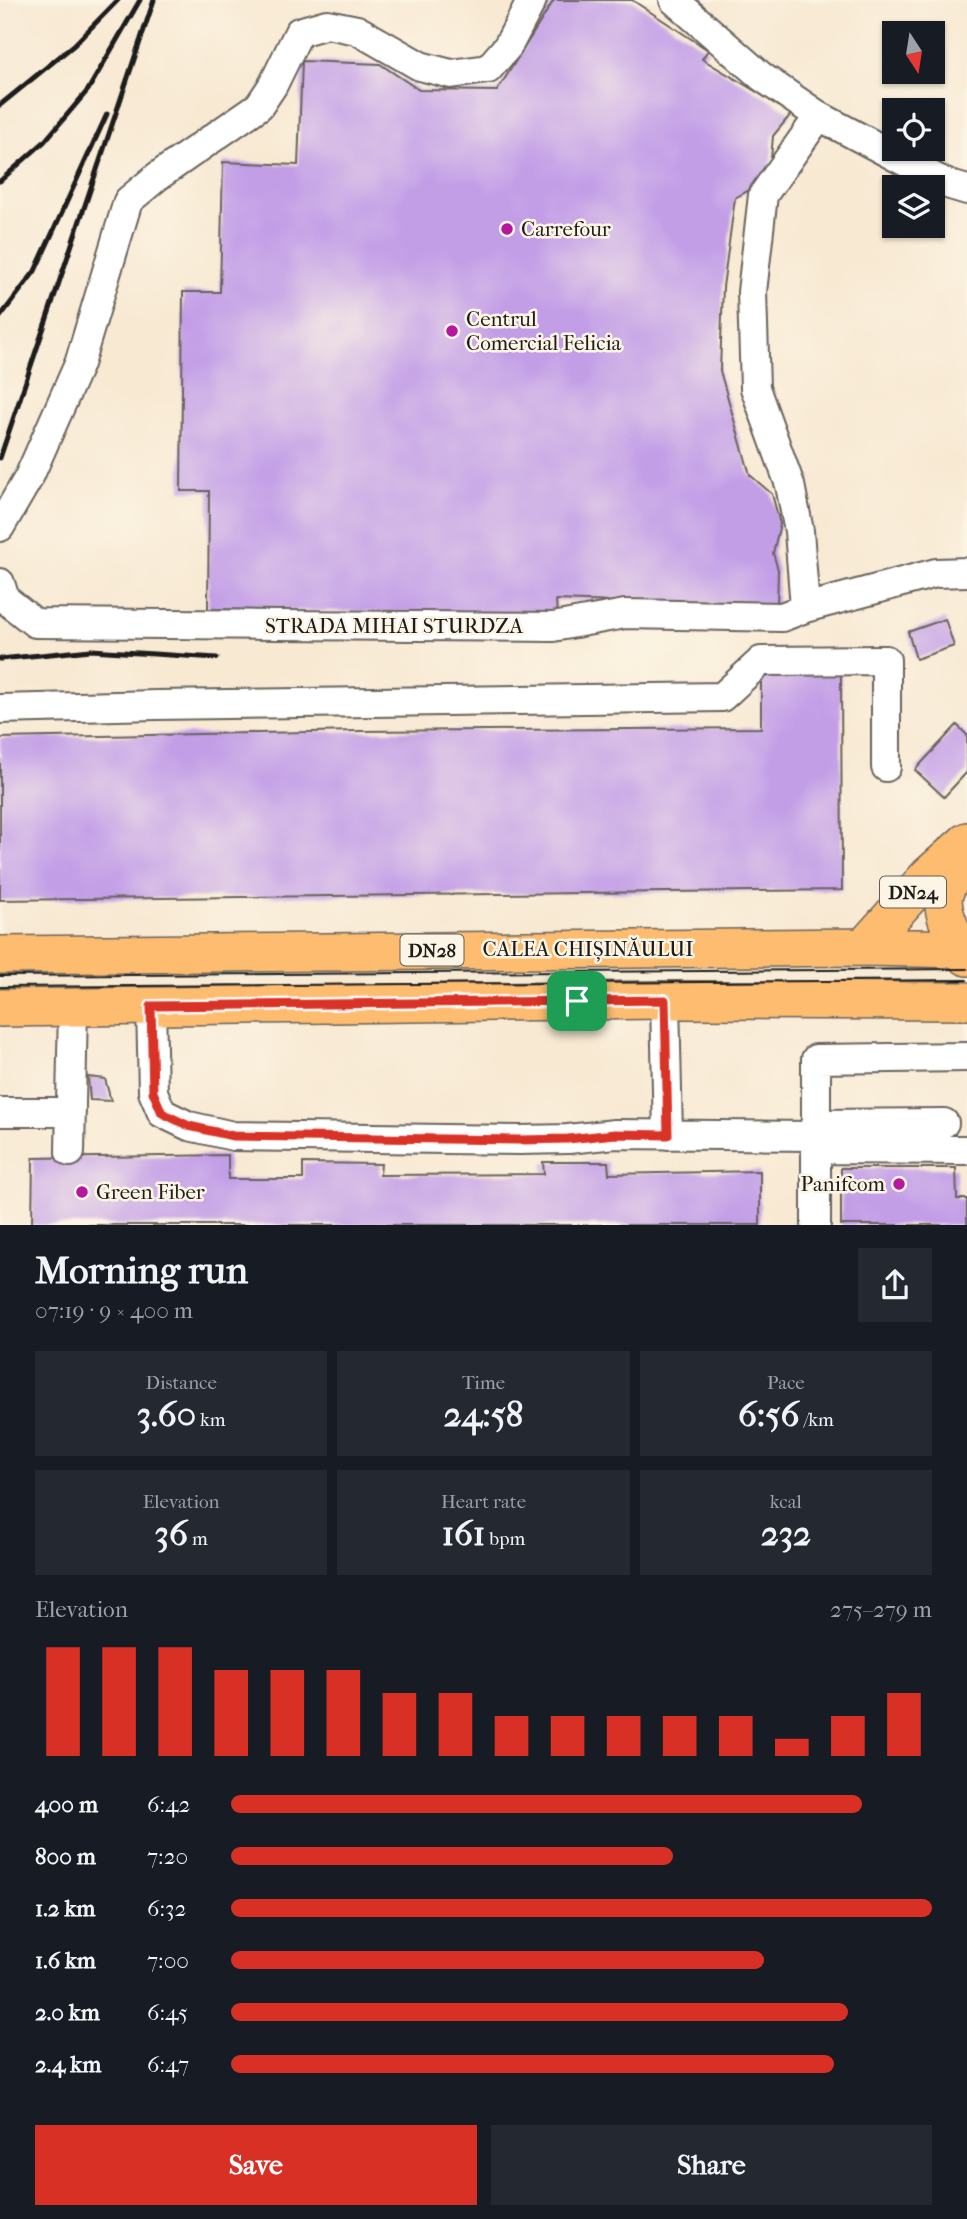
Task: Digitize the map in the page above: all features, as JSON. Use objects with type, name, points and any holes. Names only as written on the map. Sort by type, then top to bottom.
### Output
[{"type":"main road","name":"DN24","points":[[864,947],[929,875],[967,841]]},
{"type":"main road","name":"DN24","points":[[965,952],[944,910],[944,893],[967,852]]},
{"type":"main road","name":"CALEA CHIȘINĂULUI","points":[[0,955],[864,947],[965,952]]},
{"type":"main road","points":[[0,1007],[665,1000],[967,1001]]},
{"type":"lane","points":[[0,527],[29,477],[79,364],[128,201],[158,176],[259,106],[273,85],[299,32],[327,24],[357,30],[420,66],[452,74],[488,69],[508,46],[532,0]]},
{"type":"lane","points":[[674,0],[762,77],[819,116],[947,184],[967,190]]},
{"type":"lane","points":[[805,608],[799,531],[790,485],[755,388],[752,292],[763,195],[819,116]]},
{"type":"lane","name":"STRADA MIHAI STURDZA","points":[[0,583],[5,599],[36,623],[554,627],[625,614],[782,617],[805,608],[936,573],[967,572]]},
{"type":"lane","points":[[0,709],[722,697],[761,661],[886,660],[886,766]]},
{"type":"lane","points":[[665,1000],[668,1135]]},
{"type":"lane","points":[[151,1006],[153,1092],[162,1113],[189,1126],[233,1136],[520,1140],[615,1134],[815,1136],[967,1150]]},
{"type":"lane","points":[[70,1152],[73,1007]]},
{"type":"lane","points":[[816,1225],[816,1059],[967,1057]]},
{"type":"lane","points":[[0,1112],[71,1112]]},
{"type":"lane","points":[[815,1136],[944,1124]]},
{"type":"building","name":"Centrul Comercial Felicia","points":[[554,0],[632,0],[708,50],[702,59],[792,113],[773,136],[771,159],[762,183],[735,198],[723,287],[720,371],[750,475],[772,494],[780,524],[773,553],[778,570],[777,607],[556,600],[557,615],[208,609],[209,491],[181,491],[183,292],[220,292],[223,162],[298,165],[302,61],[380,64],[419,90],[497,91]]},
{"type":"building","points":[[945,619],[954,646],[916,659],[908,632]]},
{"type":"building","points":[[841,673],[842,890],[0,900],[0,738],[360,731],[761,728],[761,674]]},
{"type":"building","points":[[957,725],[967,735],[967,772],[944,797],[915,770]]},
{"type":"building","points":[[88,1077],[105,1079],[111,1101],[90,1100]]},
{"type":"building","points":[[228,1155],[228,1179],[303,1179],[303,1163],[381,1164],[380,1175],[544,1174],[543,1162],[608,1162],[609,1174],[760,1171],[760,1225],[32,1225],[33,1158]]},
{"type":"building","name":"Panifcom","points":[[841,1168],[956,1168],[957,1199],[967,1199],[967,1225],[841,1225]]},
{"type":"tram line","points":[[0,976],[967,969]]},
{"type":"tram line","points":[[0,987],[967,980]]},
{"type":"railway","points":[[0,105],[74,45],[118,0]]},
{"type":"railway","points":[[0,181],[44,142],[88,90],[140,0]]},
{"type":"railway","points":[[0,458],[154,0]]},
{"type":"railway","points":[[0,317],[35,271],[107,114]]},
{"type":"railway","points":[[0,659],[91,650],[217,658]]},
{"type":"place","name":"Carrefour","points":[[507,229]]},
{"type":"place","name":"Centrul Comercial Felicia","points":[[452,331]]},
{"type":"place","name":"Panifcom","points":[[899,1184]]},
{"type":"place","name":"Green Fiber","points":[[82,1192]]},
{"type":"route","points":[[665,1000],[668,1135],[615,1134],[520,1140],[233,1136],[189,1126],[162,1113],[153,1092],[151,1006],[577,1001],[665,1000]]}]
